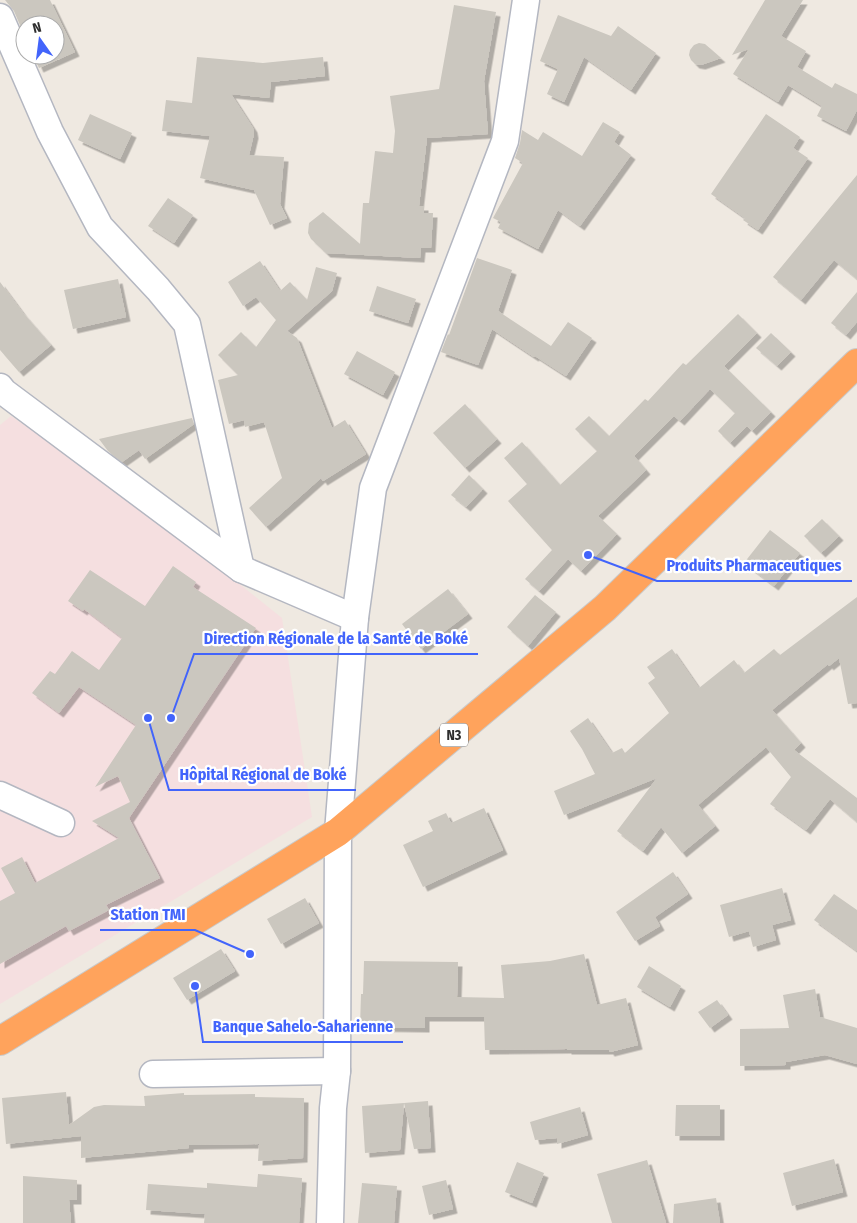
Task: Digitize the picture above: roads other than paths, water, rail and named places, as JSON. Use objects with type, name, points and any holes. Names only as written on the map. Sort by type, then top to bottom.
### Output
[{"type":"highway","name":"N3","points":[[0,1041],[338,832],[605,608],[857,363]]},
{"type":"street","points":[[330,1223],[333,1108],[337,1071],[338,832],[355,618],[373,488],[505,141],[526,0]]},
{"type":"street","points":[[0,17],[50,132],[100,228],[158,289],[187,324],[241,570]]},
{"type":"street","points":[[1,392],[241,570],[355,618]]},
{"type":"street","points":[[0,795],[61,823]]},
{"type":"street","points":[[153,1074],[337,1071]]},
{"type":"place","name":"Produits Pharmaceutiques","points":[[588,555]]},
{"type":"place","name":"Hôpital Régional de Boké","points":[[148,718]]},
{"type":"place","name":"Direction Régionale de la Santé de Boké","points":[[171,718]]},
{"type":"place","name":"Station TMI","points":[[250,954]]},
{"type":"place","name":"Banque Sahelo-Saharienne","points":[[195,986]]}]
